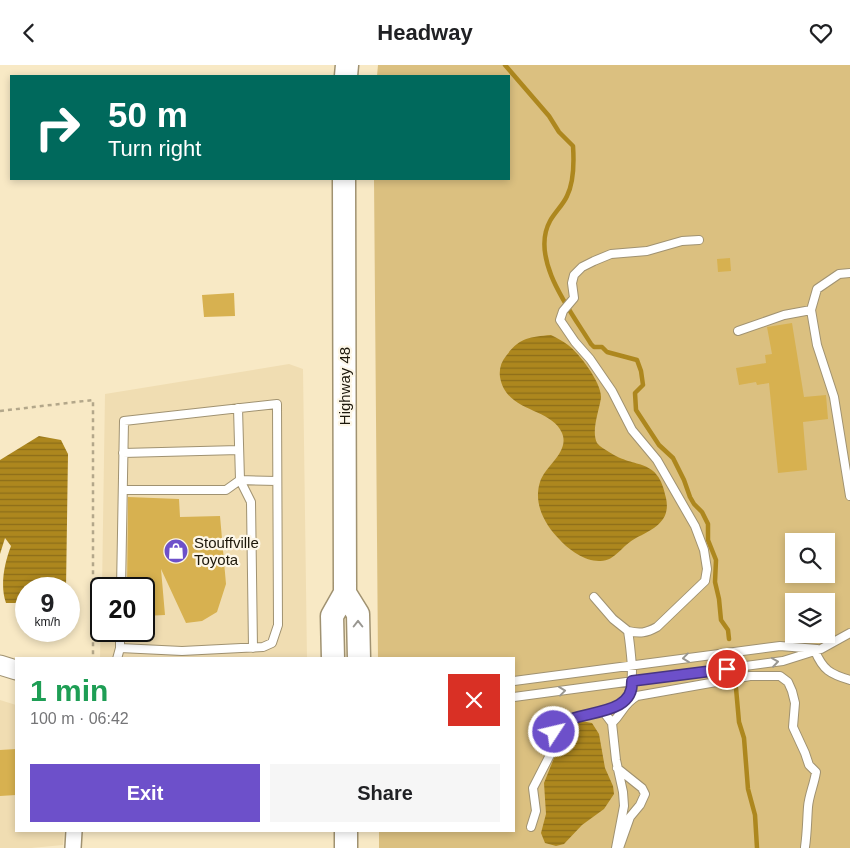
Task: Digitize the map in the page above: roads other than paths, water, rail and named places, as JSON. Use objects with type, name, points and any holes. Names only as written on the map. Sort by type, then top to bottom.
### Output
[{"type":"main road","name":"Highway 48","points":[[333,657],[332,616],[345,593],[344,180]]},
{"type":"main road","points":[[345,593],[358,614],[359,657]]},
{"type":"main road","points":[[346,832],[346,848]]},
{"type":"street","points":[[0,665],[15,670]]},
{"type":"street","points":[[73,848],[74,832]]},
{"type":"lane","points":[[594,597],[613,619],[628,631],[640,634],[648,633],[657,627],[705,581],[704,550],[695,526],[657,460],[632,430],[612,391],[590,359],[561,323],[561,317],[574,298],[572,283],[574,275],[582,267],[611,254],[648,251],[682,241],[699,241]]},
{"type":"lane","points":[[850,273],[839,274],[817,289],[811,310],[818,345],[834,397],[850,496]]},
{"type":"lane","points":[[738,331],[784,315],[811,310]]},
{"type":"lane","points":[[120,648],[182,651],[253,648],[263,647],[272,643],[278,625],[277,404],[124,421],[121,577]]},
{"type":"lane","points":[[238,408],[240,480],[250,502],[253,648]]},
{"type":"lane","points":[[123,453],[239,450]]},
{"type":"lane","points":[[122,490],[226,490],[240,480],[277,481]]},
{"type":"lane","points":[[531,827],[536,811],[534,788],[550,755],[554,741],[554,732],[560,724],[566,721],[619,706],[630,694],[632,687],[632,665],[628,631]]},
{"type":"lane","points":[[515,697],[783,661],[818,650],[850,633]]},
{"type":"lane","points":[[118,657],[120,642]]},
{"type":"lane","points":[[515,681],[780,646],[818,650]]},
{"type":"lane","points":[[818,650],[821,664],[827,670],[834,675],[850,679]]},
{"type":"lane","points":[[612,723],[618,718],[620,711],[637,695],[750,676],[780,676],[788,682],[792,691],[795,703],[793,727],[809,765],[816,772],[808,808],[805,847]]},
{"type":"lane","points":[[603,711],[612,723],[617,768],[623,793],[624,806],[618,848]]},
{"type":"lane","points":[[617,768],[642,789],[645,794],[640,805],[630,817],[618,848]]},
{"type":"waterway","points":[[505,65],[549,116],[559,132],[573,146],[571,184],[567,196],[550,221],[545,236],[545,252],[549,268],[564,301],[591,344],[594,347],[602,347],[607,352],[637,360],[643,385],[635,393],[636,410],[659,445],[673,458],[690,497],[702,512],[708,524],[708,540],[716,560],[715,582],[721,620],[728,630],[729,639]]},
{"type":"waterway","points":[[736,688],[739,722],[744,738],[748,789],[755,815],[757,848]]},
{"type":"place","name":"Stouffville Toyota","points":[[176,551]]}]
